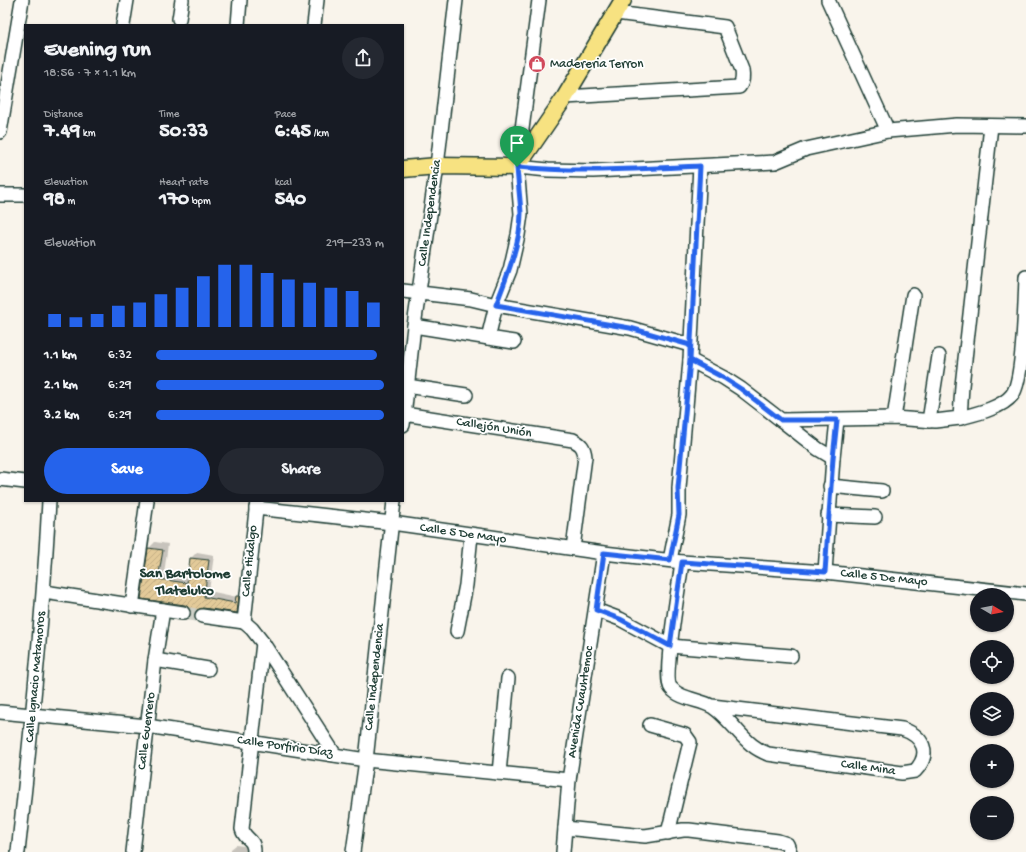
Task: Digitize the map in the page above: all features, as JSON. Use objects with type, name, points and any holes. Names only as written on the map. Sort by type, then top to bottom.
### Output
[{"type":"main road","points":[[404,169],[437,166],[517,167],[565,96],[619,6]]},
{"type":"street","points":[[0,132],[22,0]]},
{"type":"street","points":[[123,24],[126,0]]},
{"type":"street","points":[[179,19],[182,0]]},
{"type":"street","points":[[238,24],[240,0]]},
{"type":"street","points":[[314,24],[317,0]]},
{"type":"street","name":"Calle Independencia","points":[[404,420],[418,292],[437,166],[456,0]]},
{"type":"street","points":[[488,338],[496,305],[510,270],[519,228],[521,214],[517,167],[539,0]]},
{"type":"street","points":[[828,0],[888,131]]},
{"type":"street","points":[[565,96],[739,87],[742,83],[742,70],[725,27],[619,6]]},
{"type":"street","points":[[517,167],[548,170],[593,171],[775,162],[806,149],[888,131],[957,125],[1026,126]]},
{"type":"street","points":[[960,418],[962,386],[991,126]]},
{"type":"street","points":[[670,646],[679,515],[678,488],[690,360],[700,166]]},
{"type":"street","points":[[0,195],[24,195]]},
{"type":"street","points":[[781,420],[894,418],[942,421],[981,412],[997,405],[1012,395],[1017,386],[1021,354],[1026,277]]},
{"type":"street","points":[[404,291],[471,299],[496,305],[630,328],[690,345]]},
{"type":"street","points":[[894,418],[913,295]]},
{"type":"street","points":[[414,326],[514,342]]},
{"type":"street","points":[[929,421],[939,356]]},
{"type":"street","points":[[690,360],[741,389],[818,449],[833,458]]},
{"type":"street","points":[[407,386],[466,395]]},
{"type":"street","name":"Callejón Unión","points":[[404,420],[573,440],[582,446],[585,457],[572,548]]},
{"type":"street","points":[[825,572],[830,486],[837,420]]},
{"type":"street","points":[[0,479],[24,482]]},
{"type":"street","points":[[830,486],[882,491]]},
{"type":"street","name":"Calle Ignacio Matamoros","points":[[18,852],[34,716],[44,592],[49,502]]},
{"type":"street","points":[[132,606],[147,502]]},
{"type":"street","name":"Calle Independencia","points":[[353,852],[366,760],[394,502]]},
{"type":"street","name":"Calle 5 De Mayo","points":[[256,505],[604,553],[676,561],[825,572],[1026,594]]},
{"type":"street","name":"Calle Hidalgo","points":[[244,622],[256,505]]},
{"type":"street","points":[[828,515],[875,517]]},
{"type":"street","points":[[457,631],[466,585],[471,535]]},
{"type":"street","name":"Avenida Cuauhtemoc","points":[[563,852],[569,780],[604,553]]},
{"type":"street","points":[[44,592],[183,613]]},
{"type":"street","name":"Calle Guerrero","points":[[133,852],[155,660],[163,610]]},
{"type":"street","points":[[596,610],[620,619],[670,646],[791,656]]},
{"type":"street","points":[[202,616],[244,622],[252,629],[263,643],[335,755]]},
{"type":"street","points":[[254,852],[252,842],[244,834],[242,829],[263,643]]},
{"type":"street","name":"Calle Mina","points":[[670,646],[668,684],[677,694],[712,706],[910,731],[920,739],[924,750],[922,760],[915,770],[902,773],[768,754],[753,746],[712,706]]},
{"type":"street","points":[[155,660],[208,669]]},
{"type":"street","points":[[499,773],[508,678]]},
{"type":"street","name":"Calle Porfirio Díaz","points":[[0,712],[147,726],[366,760],[569,780]]},
{"type":"street","points":[[650,725],[685,735],[690,742],[668,833]]},
{"type":"street","points":[[565,828],[637,836],[689,830],[787,847]]},
{"type":"building","points":[[148,548],[163,550],[158,579],[187,583],[190,558],[209,560],[204,597],[235,603],[236,596],[239,596],[237,613],[203,608],[196,611],[195,619],[189,618],[191,615],[191,610],[185,605],[141,599]]},
{"type":"tunnel","points":[[183,613],[202,616]]},
{"type":"place","name":"Madereria Terron","points":[[537,64]]},
{"type":"district","name":"San Bartolome Tlatelulco","points":[[185,582]]},
{"type":"route","points":[[517,167],[521,214],[518,235],[510,270],[496,305],[630,328],[690,345],[690,360],[678,488],[679,515],[670,560],[604,553],[596,610],[613,615],[670,646],[682,562],[825,572],[828,515],[837,420],[781,420],[741,389],[690,360],[700,166],[593,171],[548,170],[517,167]]}]
